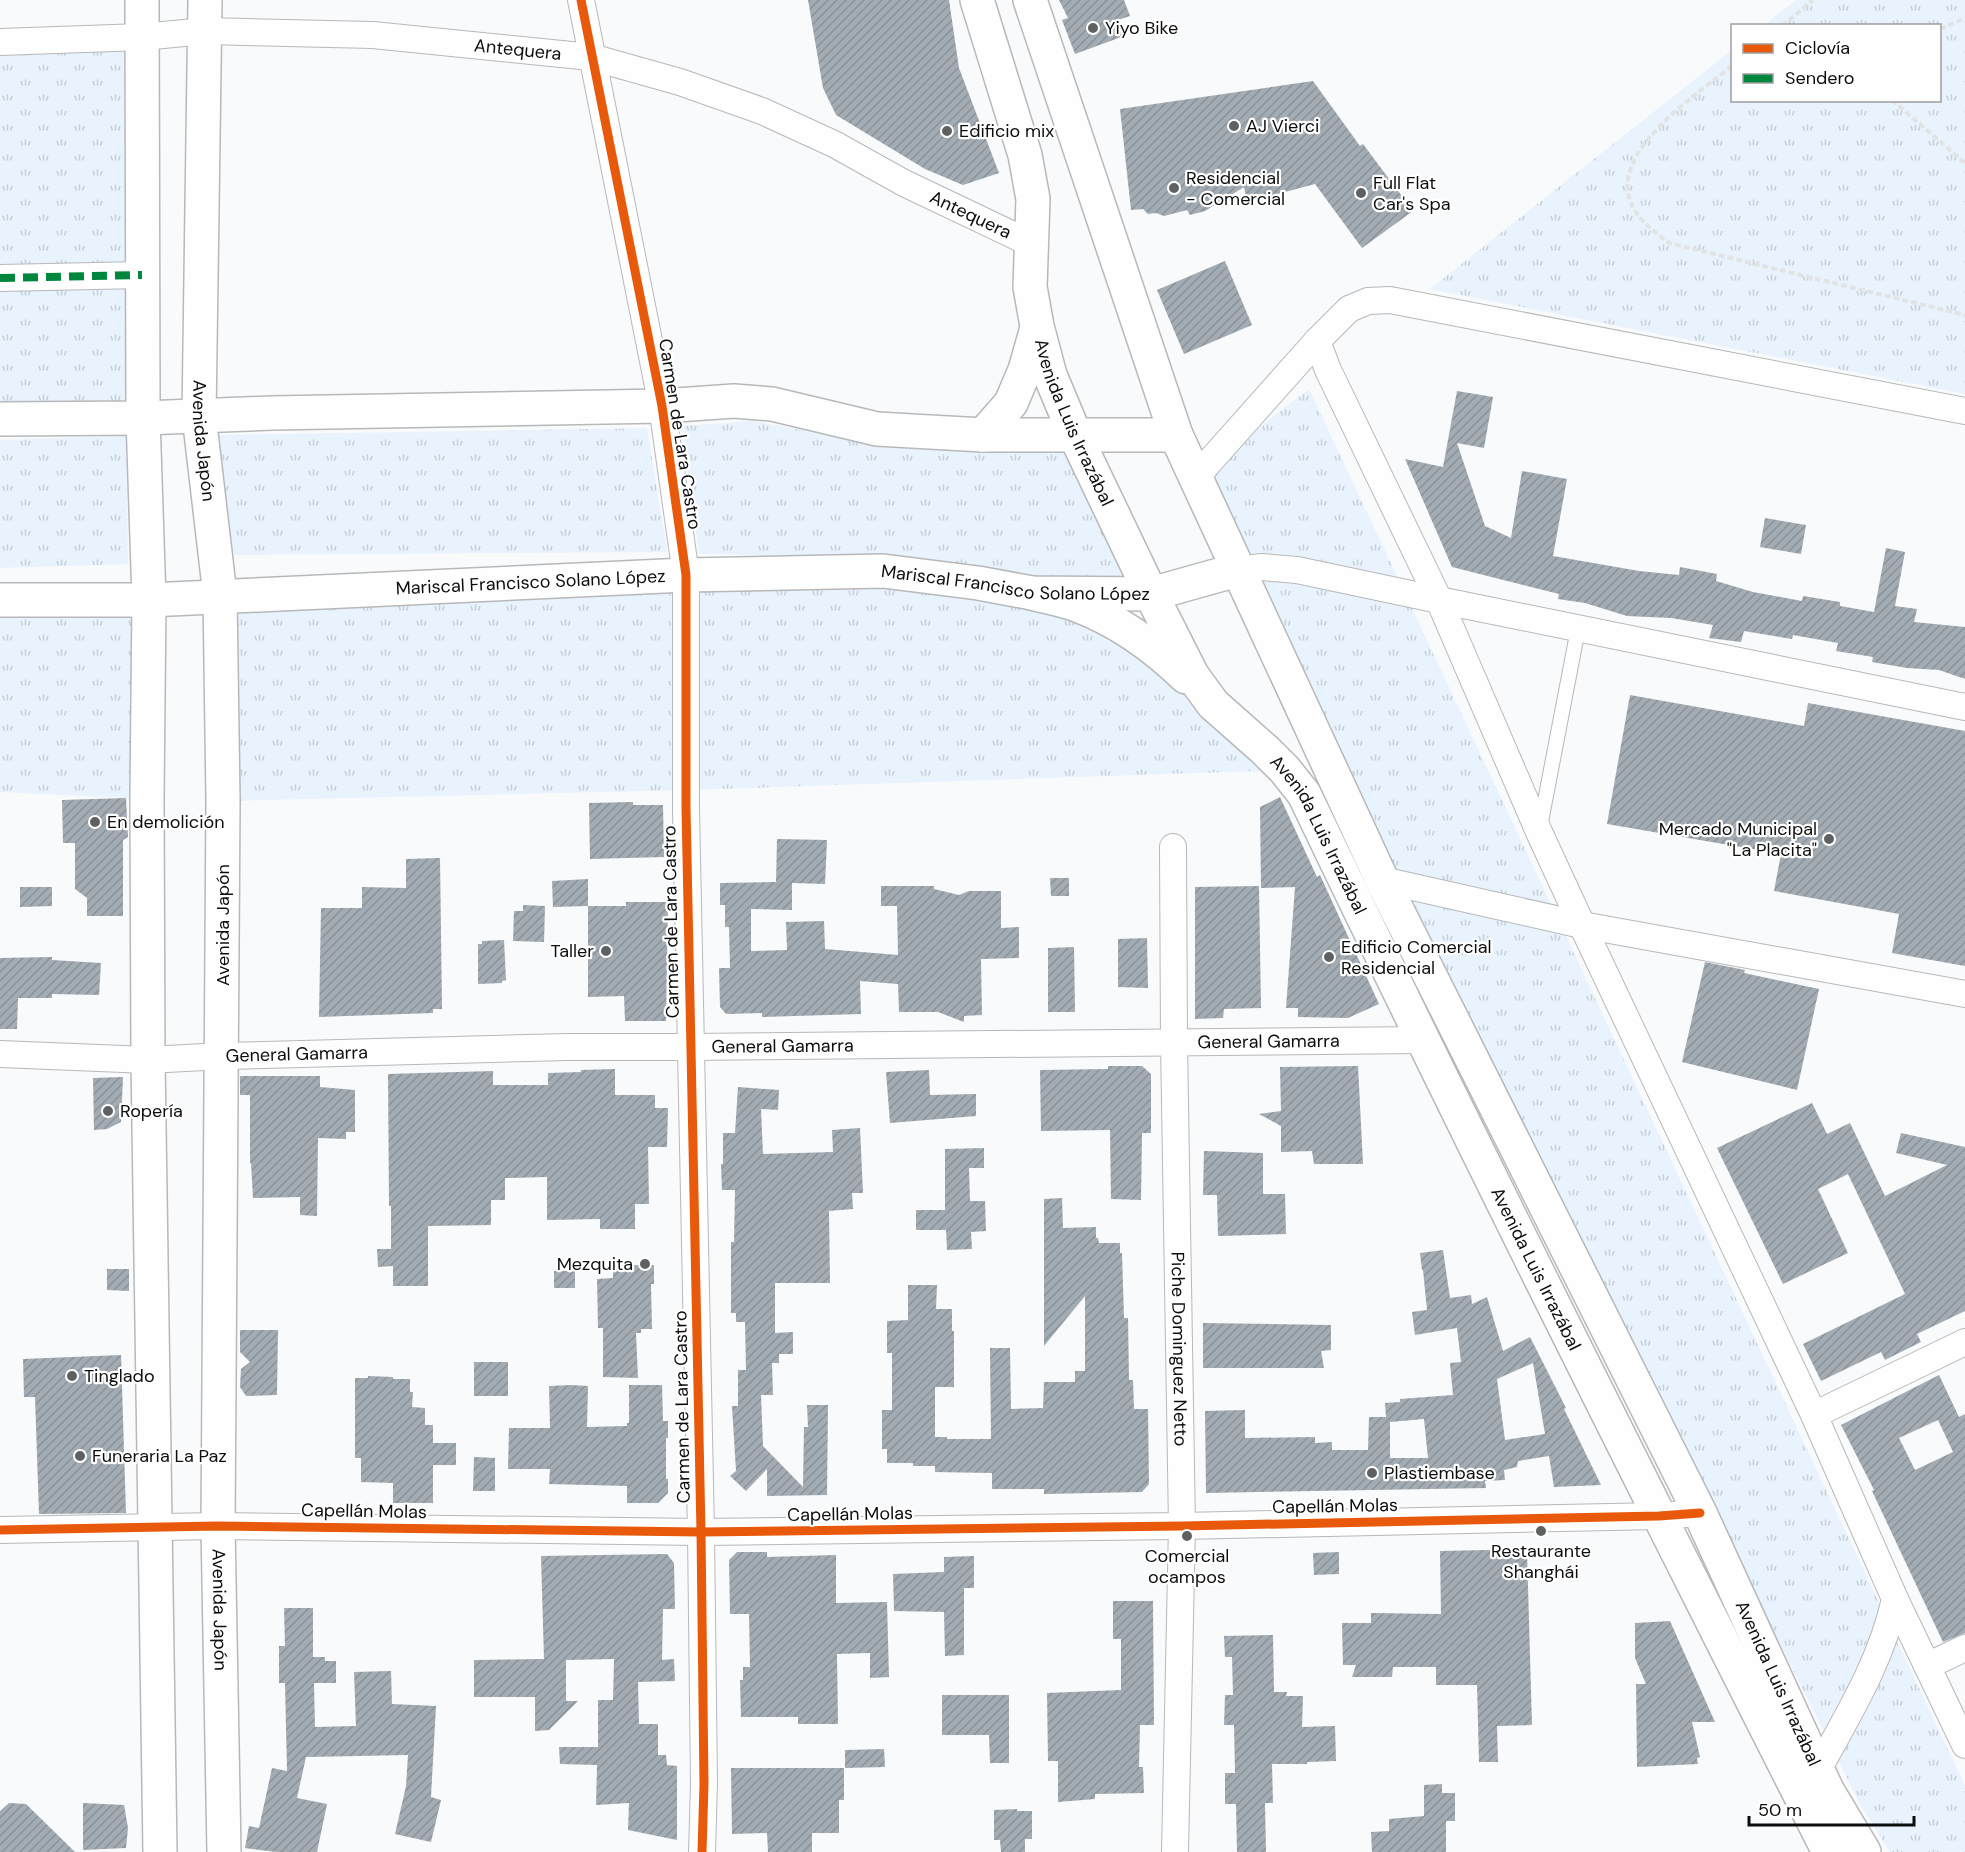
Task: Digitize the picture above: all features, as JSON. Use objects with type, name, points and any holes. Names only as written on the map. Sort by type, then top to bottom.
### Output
[{"type":"main road","points":[[141,0],[143,418],[149,600],[148,1060],[160,1852]]},
{"type":"main road","name":"Avenida Luis Irrazábal","points":[[977,0],[1025,155],[1034,199],[1030,287],[1037,326],[1050,375],[1075,435],[1192,675],[1213,704],[1265,750],[1304,794],[1422,1040],[1829,1852]]},
{"type":"main road","name":"Avenida Luis Irrazábal","points":[[1030,0],[1176,435],[1382,880],[1700,1513],[1818,1770],[1864,1852]]},
{"type":"main road","name":"Avenida Japón","points":[[205,16],[199,416],[219,595],[223,801],[218,1526],[224,1852]]},
{"type":"main road","points":[[983,435],[1011,403],[1037,326]]},
{"type":"main road","points":[[0,419],[143,418],[662,406],[734,400],[772,404],[877,429],[983,435],[1176,435]]},
{"type":"main road","name":"Mariscal Francisco Solano López","points":[[0,600],[149,600],[686,575],[883,572],[978,583],[1032,593],[1151,594],[1237,570]]},
{"type":"main road","points":[[1032,593],[1076,605],[1112,620],[1148,643],[1213,704]]},
{"type":"street","name":"Carmen de Lara Castro","points":[[581,0],[662,406],[686,575],[686,809],[701,1532],[704,1784],[702,1852]]},
{"type":"street","name":"Antequera","points":[[0,42],[142,37],[205,16],[372,36],[591,57],[681,82],[762,111],[834,144],[904,183],[1032,244]]},
{"type":"street","points":[[0,278],[142,275]]},
{"type":"street","points":[[1196,477],[1317,341],[1349,309],[1368,301],[1390,300],[1965,411]]},
{"type":"street","points":[[1317,341],[1328,370],[1439,600],[1539,832],[1814,1415],[1895,1599],[1965,1745]]},
{"type":"street","points":[[1237,570],[1280,567],[1965,707]]},
{"type":"street","name":"Piche Dominguez Netto","points":[[1173,847],[1182,1526],[1175,1852]]},
{"type":"street","points":[[1382,880],[1582,925],[1965,994]]},
{"type":"street","name":"General Gamarra","points":[[0,1054],[148,1060],[567,1047],[1422,1040]]},
{"type":"street","points":[[1814,1415],[1965,1342]]},
{"type":"street","name":"Capellán Molas","points":[[0,1530],[218,1526],[701,1532],[1182,1526],[1659,1516],[1700,1513]]},
{"type":"street","points":[[1818,1770],[1868,1679],[1889,1625],[1895,1599]]},
{"type":"street","points":[[1927,1666],[1965,1648]]},
{"type":"lane","points":[[1539,832],[1578,629]]},
{"type":"path","points":[[1784,24],[1813,0]]},
{"type":"path","points":[[1941,30],[1965,18]]},
{"type":"path","points":[[1731,67],[1655,130],[1633,160],[1626,186],[1632,205],[1642,221],[1669,243],[1965,315]]},
{"type":"path","points":[[1894,102],[1965,163]]},
{"type":"green space","points":[[1796,0],[1965,0],[1965,394],[1430,289],[1731,51],[1731,102],[1941,102],[1941,24],[1765,24]]},
{"type":"green space","points":[[142,37],[143,418],[0,419],[0,42]]},
{"type":"green space","points":[[1309,389],[1965,1786],[1965,1852],[1890,1852],[1860,1804],[1196,477]]},
{"type":"green space","points":[[753,421],[879,444],[1067,452],[1127,577],[1032,579],[887,556],[699,554],[682,426]]},
{"type":"green space","points":[[647,428],[667,552],[221,555],[219,435]]},
{"type":"green space","points":[[126,436],[128,564],[0,568],[0,440]]},
{"type":"green space","points":[[883,571],[1076,605],[1285,770],[686,790],[223,801],[220,595]]},
{"type":"green space","points":[[149,600],[147,799],[0,792],[0,601]]},
{"type":"building","points":[[808,0],[949,0],[959,68],[999,173],[963,185],[925,169],[836,115],[823,88]]},
{"type":"building","name":"Yiyo Bike","points":[[1059,0],[1124,0],[1130,16],[1118,20],[1124,36],[1075,54],[1062,20],[1068,18]]},
{"type":"building","points":[[1313,81],[1360,146],[1363,144],[1413,211],[1362,248],[1315,184],[1247,202],[1244,187],[1205,211],[1190,215],[1187,210],[1164,216],[1156,213],[1148,214],[1143,209],[1131,210],[1120,109]]},
{"type":"building","points":[[1225,261],[1252,325],[1184,354],[1157,290]]},
{"type":"building","points":[[1457,391],[1493,397],[1484,448],[1457,443],[1485,526],[1511,538],[1522,471],[1567,479],[1553,556],[1639,571],[1679,575],[1680,567],[1717,574],[1716,581],[1753,592],[1802,601],[1803,596],[1840,602],[1840,606],[1874,612],[1886,548],[1905,552],[1895,606],[1917,609],[1914,622],[1965,627],[1965,679],[1939,670],[1907,668],[1872,662],[1873,657],[1836,651],[1838,643],[1793,635],[1792,639],[1744,631],[1741,642],[1709,638],[1713,625],[1671,618],[1627,616],[1585,603],[1558,599],[1559,594],[1452,567],[1405,459],[1443,467]]},
{"type":"building","points":[[1765,518],[1806,525],[1801,554],[1760,547]]},
{"type":"building","name":"Mercado Municipal \"La Placita\"","points":[[1630,695],[1804,726],[1808,703],[1965,731],[1965,966],[1892,953],[1899,914],[1774,891],[1781,854],[1607,824]]},
{"type":"building","name":"Edificio Comercial Residencial","points":[[1280,797],[1317,877],[1320,875],[1379,1004],[1348,1018],[1298,1017],[1298,1008],[1286,1008],[1295,887],[1261,888],[1260,807]]},
{"type":"building","points":[[126,798],[128,837],[123,840],[123,916],[87,916],[87,898],[75,889],[75,843],[63,843],[62,800]]},
{"type":"building","points":[[633,802],[633,805],[663,805],[664,857],[590,859],[589,803]]},
{"type":"building","points":[[777,839],[827,840],[825,884],[792,883],[792,910],[751,909],[751,951],[787,950],[786,922],[824,921],[825,949],[898,955],[897,906],[881,906],[881,886],[934,886],[934,889],[959,895],[969,891],[1001,891],[1001,928],[1019,927],[1019,958],[981,959],[982,1015],[964,1016],[964,1022],[938,1012],[899,1012],[898,984],[860,981],[861,1014],[762,1017],[762,1013],[726,1014],[720,1007],[719,968],[730,968],[729,927],[725,927],[725,905],[720,905],[720,883],[776,882]]},
{"type":"building","points":[[440,858],[442,1009],[433,1009],[433,1013],[319,1017],[321,908],[362,908],[362,887],[406,888],[406,859]]},
{"type":"building","points":[[1050,878],[1069,878],[1069,896],[1051,896]]},
{"type":"building","points":[[588,879],[588,906],[553,907],[552,881]]},
{"type":"building","points":[[1259,886],[1261,1008],[1224,1009],[1223,1018],[1195,1019],[1195,887]]},
{"type":"building","points":[[20,887],[52,887],[52,906],[20,907]]},
{"type":"building","points":[[626,902],[668,902],[666,1021],[625,1021],[624,996],[588,997],[588,906],[626,906]]},
{"type":"building","points":[[523,905],[545,906],[544,942],[513,941],[514,911],[523,911]]},
{"type":"building","points":[[1147,938],[1148,988],[1118,987],[1118,939]]},
{"type":"building","points":[[504,940],[506,980],[502,983],[478,984],[478,944],[482,944],[482,941]]},
{"type":"building","points":[[1074,947],[1075,1012],[1048,1012],[1048,948]]},
{"type":"building","points":[[52,957],[52,960],[101,963],[99,995],[52,994],[52,998],[18,998],[17,1029],[0,1029],[0,958]]},
{"type":"building","points":[[1705,962],[1819,989],[1797,1090],[1682,1062]]},
{"type":"building","points":[[1108,1066],[1142,1066],[1151,1074],[1151,1133],[1142,1133],[1141,1200],[1111,1199],[1110,1130],[1041,1131],[1040,1070],[1108,1069]]},
{"type":"building","points":[[1358,1066],[1363,1164],[1314,1164],[1312,1151],[1281,1152],[1281,1126],[1259,1114],[1281,1111],[1280,1067]]},
{"type":"building","points":[[615,1069],[615,1095],[655,1095],[655,1108],[668,1108],[667,1147],[648,1147],[649,1204],[635,1204],[635,1229],[600,1229],[600,1219],[547,1220],[547,1177],[505,1178],[505,1200],[491,1200],[491,1225],[428,1226],[428,1286],[393,1286],[393,1266],[378,1267],[377,1249],[391,1249],[388,1074],[493,1071],[493,1085],[548,1085],[548,1073]]},
{"type":"building","points":[[929,1070],[930,1095],[976,1094],[976,1116],[890,1123],[886,1072]]},
{"type":"building","points":[[240,1076],[320,1076],[320,1087],[355,1090],[355,1132],[346,1132],[346,1139],[318,1138],[317,1216],[300,1215],[300,1197],[253,1198],[250,1163],[250,1095],[240,1095]]},
{"type":"building","name":"Ropería","points":[[123,1077],[121,1122],[107,1129],[94,1130],[93,1078]]},
{"type":"building","points":[[738,1087],[779,1090],[778,1110],[761,1109],[763,1154],[833,1152],[832,1130],[860,1128],[863,1193],[852,1193],[853,1209],[829,1211],[830,1283],[775,1283],[775,1333],[793,1332],[793,1354],[779,1354],[779,1363],[772,1363],[773,1395],[761,1395],[763,1446],[803,1487],[804,1427],[808,1427],[807,1405],[828,1405],[827,1495],[767,1496],[767,1469],[746,1491],[730,1476],[736,1471],[732,1406],[738,1406],[738,1370],[746,1370],[745,1322],[736,1322],[736,1313],[731,1313],[731,1242],[734,1242],[735,1190],[722,1190],[721,1164],[723,1164],[723,1133],[735,1133]]},
{"type":"building","points":[[1812,1103],[1827,1134],[1850,1123],[1885,1196],[1947,1165],[1896,1153],[1901,1133],[1965,1147],[1965,1311],[1917,1334],[1921,1342],[1885,1360],[1881,1352],[1821,1381],[1803,1344],[1905,1294],[1848,1174],[1818,1189],[1848,1253],[1783,1284],[1717,1148]]},
{"type":"building","points":[[984,1148],[984,1168],[969,1168],[970,1201],[985,1201],[986,1231],[971,1232],[972,1249],[947,1250],[946,1230],[916,1230],[916,1210],[945,1210],[945,1149]]},
{"type":"building","points":[[1204,1151],[1263,1153],[1263,1194],[1285,1194],[1286,1234],[1218,1236],[1217,1195],[1203,1195]]},
{"type":"building","points":[[1062,1198],[1063,1228],[1096,1227],[1096,1238],[1099,1243],[1120,1243],[1124,1318],[1128,1318],[1129,1380],[1133,1380],[1134,1409],[1148,1409],[1149,1484],[1142,1492],[1044,1494],[1044,1489],[992,1489],[992,1473],[935,1472],[935,1466],[887,1463],[887,1449],[882,1449],[882,1410],[892,1410],[892,1353],[887,1353],[887,1321],[908,1320],[908,1285],[937,1285],[936,1309],[952,1309],[954,1387],[935,1387],[935,1437],[991,1439],[990,1348],[1010,1348],[1011,1409],[1043,1408],[1044,1382],[1075,1382],[1075,1371],[1085,1371],[1085,1296],[1044,1346],[1044,1199]]},
{"type":"building","points":[[1443,1250],[1450,1298],[1471,1295],[1472,1304],[1487,1297],[1503,1351],[1530,1337],[1601,1485],[1554,1487],[1549,1456],[1518,1461],[1517,1467],[1504,1470],[1505,1480],[1485,1481],[1486,1488],[1206,1493],[1205,1411],[1245,1410],[1245,1438],[1315,1437],[1315,1443],[1332,1442],[1332,1450],[1368,1450],[1369,1417],[1386,1417],[1385,1403],[1400,1402],[1400,1399],[1453,1395],[1450,1363],[1461,1362],[1457,1328],[1415,1335],[1412,1312],[1427,1310],[1420,1253]],"holes":[[[1533,1363],[1545,1434],[1505,1440],[1497,1379]],[[1424,1419],[1428,1458],[1390,1458],[1390,1422]]]},
{"type":"building","points":[[613,1265],[654,1265],[654,1284],[651,1284],[652,1329],[641,1329],[641,1333],[636,1333],[638,1378],[603,1377],[603,1328],[598,1328],[597,1279],[613,1278]]},
{"type":"building","points":[[107,1269],[129,1269],[129,1291],[107,1290]]},
{"type":"building","points":[[554,1271],[575,1271],[575,1288],[554,1288]]},
{"type":"building","points":[[1203,1323],[1331,1325],[1331,1350],[1321,1351],[1324,1368],[1203,1368]]},
{"type":"building","points":[[240,1330],[278,1330],[277,1395],[246,1396],[240,1387],[241,1369],[250,1362],[240,1352]]},
{"type":"building","name":"Funeraria La Paz","points":[[121,1355],[126,1513],[39,1514],[35,1397],[24,1397],[23,1359]]},
{"type":"building","points":[[474,1362],[508,1362],[508,1396],[474,1396]]},
{"type":"building","points":[[1939,1375],[1959,1417],[1965,1414],[1965,1633],[1943,1642],[1872,1491],[1874,1490],[1841,1425]],"holes":[[[1938,1420],[1953,1452],[1915,1470],[1899,1438]]]},
{"type":"building","points":[[368,1376],[410,1379],[410,1392],[413,1392],[412,1407],[425,1408],[425,1425],[433,1425],[433,1443],[456,1443],[456,1465],[433,1465],[433,1503],[393,1503],[393,1483],[361,1482],[361,1458],[355,1458],[355,1378],[368,1378]]},
{"type":"building","points":[[629,1385],[662,1385],[663,1421],[668,1421],[666,1479],[668,1479],[668,1493],[658,1503],[627,1503],[627,1486],[549,1484],[550,1469],[508,1469],[509,1428],[550,1428],[549,1386],[588,1386],[587,1427],[627,1426],[629,1423]]},
{"type":"building","points":[[474,1457],[495,1458],[495,1491],[473,1491]]},
{"type":"building","points":[[1440,1551],[1527,1552],[1532,1725],[1497,1726],[1498,1762],[1479,1762],[1477,1685],[1436,1685],[1436,1667],[1393,1667],[1392,1677],[1352,1677],[1356,1665],[1343,1665],[1342,1623],[1371,1623],[1371,1613],[1441,1614]]},
{"type":"building","points":[[737,1552],[767,1552],[767,1557],[836,1555],[836,1603],[887,1602],[889,1677],[870,1678],[870,1653],[837,1654],[838,1724],[798,1724],[798,1717],[741,1717],[740,1680],[743,1680],[743,1667],[750,1667],[749,1614],[730,1614],[729,1560]]},
{"type":"building","points":[[1339,1552],[1339,1574],[1314,1575],[1313,1553]]},
{"type":"building","points":[[667,1554],[674,1563],[675,1609],[663,1609],[662,1660],[674,1659],[675,1681],[638,1682],[639,1724],[658,1724],[658,1755],[666,1755],[667,1765],[677,1766],[677,1840],[628,1830],[629,1803],[596,1805],[597,1765],[560,1764],[559,1747],[598,1747],[598,1700],[613,1700],[614,1659],[566,1660],[566,1701],[578,1701],[549,1730],[535,1731],[535,1697],[474,1697],[474,1660],[544,1659],[541,1556]]},
{"type":"building","points":[[974,1556],[974,1588],[964,1588],[964,1655],[945,1656],[944,1612],[894,1611],[893,1574],[944,1572],[944,1557]]},
{"type":"building","points":[[1113,1601],[1153,1601],[1154,1725],[1140,1725],[1139,1767],[1143,1767],[1144,1793],[1095,1794],[1095,1799],[1058,1802],[1058,1761],[1048,1761],[1047,1693],[1121,1690],[1121,1639],[1113,1639]]},
{"type":"building","points":[[284,1608],[313,1608],[313,1657],[325,1657],[325,1661],[336,1661],[336,1683],[314,1683],[315,1727],[356,1726],[354,1672],[391,1671],[392,1704],[436,1706],[431,1797],[441,1800],[431,1842],[395,1834],[406,1786],[408,1755],[306,1757],[297,1798],[327,1804],[317,1852],[277,1852],[245,1848],[249,1826],[259,1828],[272,1768],[287,1771],[285,1683],[279,1683],[279,1646],[285,1646]]},
{"type":"building","points":[[1670,1621],[1715,1722],[1692,1722],[1700,1757],[1697,1758],[1698,1764],[1637,1767],[1636,1684],[1646,1684],[1635,1658],[1635,1623]]},
{"type":"building","points":[[1273,1635],[1274,1692],[1287,1692],[1286,1696],[1303,1696],[1302,1727],[1335,1726],[1336,1761],[1272,1764],[1273,1803],[1265,1803],[1266,1852],[1237,1852],[1236,1804],[1225,1804],[1225,1773],[1235,1773],[1234,1725],[1224,1725],[1225,1695],[1233,1695],[1232,1657],[1225,1657],[1224,1636]]},
{"type":"building","points":[[942,1695],[1009,1695],[1009,1763],[990,1763],[989,1735],[942,1735]]},
{"type":"building","points":[[884,1749],[885,1767],[845,1768],[845,1750]]},
{"type":"building","points":[[731,1768],[844,1768],[844,1800],[839,1800],[839,1833],[812,1833],[812,1852],[768,1852],[767,1833],[732,1834]]},
{"type":"building","points":[[1442,1784],[1442,1793],[1455,1793],[1455,1821],[1446,1821],[1446,1852],[1372,1852],[1371,1832],[1389,1831],[1389,1819],[1424,1816],[1424,1785]]},
{"type":"building","points":[[9,1803],[26,1804],[75,1852],[0,1852],[0,1811]]},
{"type":"building","points":[[83,1803],[124,1805],[128,1828],[126,1848],[83,1850]]},
{"type":"building","points":[[1017,1809],[1017,1811],[1032,1811],[1032,1839],[1025,1839],[1025,1852],[1001,1852],[1000,1840],[994,1840],[994,1810]]},
{"type":"marked path","points":[[0,278],[142,275]]},
{"type":"cycle path","points":[[581,0],[662,406],[686,575],[686,809],[701,1532],[704,1784],[702,1852]]},
{"type":"cycle path","points":[[0,1530],[218,1526],[701,1532],[1182,1526],[1659,1516],[1700,1513]]},
{"type":"place","name":"Yiyo Bike","points":[[1093,28]]},
{"type":"place","name":"AJ Vierci","points":[[1234,126]]},
{"type":"place","name":"Edificio mix","points":[[947,131]]},
{"type":"place","name":"Residencial - Comercial","points":[[1174,188]]},
{"type":"place","name":"Full Flat Car's Spa","points":[[1361,193]]},
{"type":"place","name":"En demolición","points":[[95,822]]},
{"type":"place","name":"Mercado Municipal \"La Placita\"","points":[[1829,839]]},
{"type":"place","name":"Taller","points":[[606,951]]},
{"type":"place","name":"Edificio Comercial Residencial","points":[[1329,957]]},
{"type":"place","name":"Ropería","points":[[108,1111]]},
{"type":"place","name":"Mezquita","points":[[645,1264]]},
{"type":"place","name":"Tinglado","points":[[72,1376]]},
{"type":"place","name":"Funeraria La Paz","points":[[80,1456]]},
{"type":"place","name":"Plastiembase","points":[[1372,1473]]},
{"type":"place","name":"Restaurante Shanghái","points":[[1541,1531]]},
{"type":"place","name":"Comercial ocampos","points":[[1187,1536]]}]
